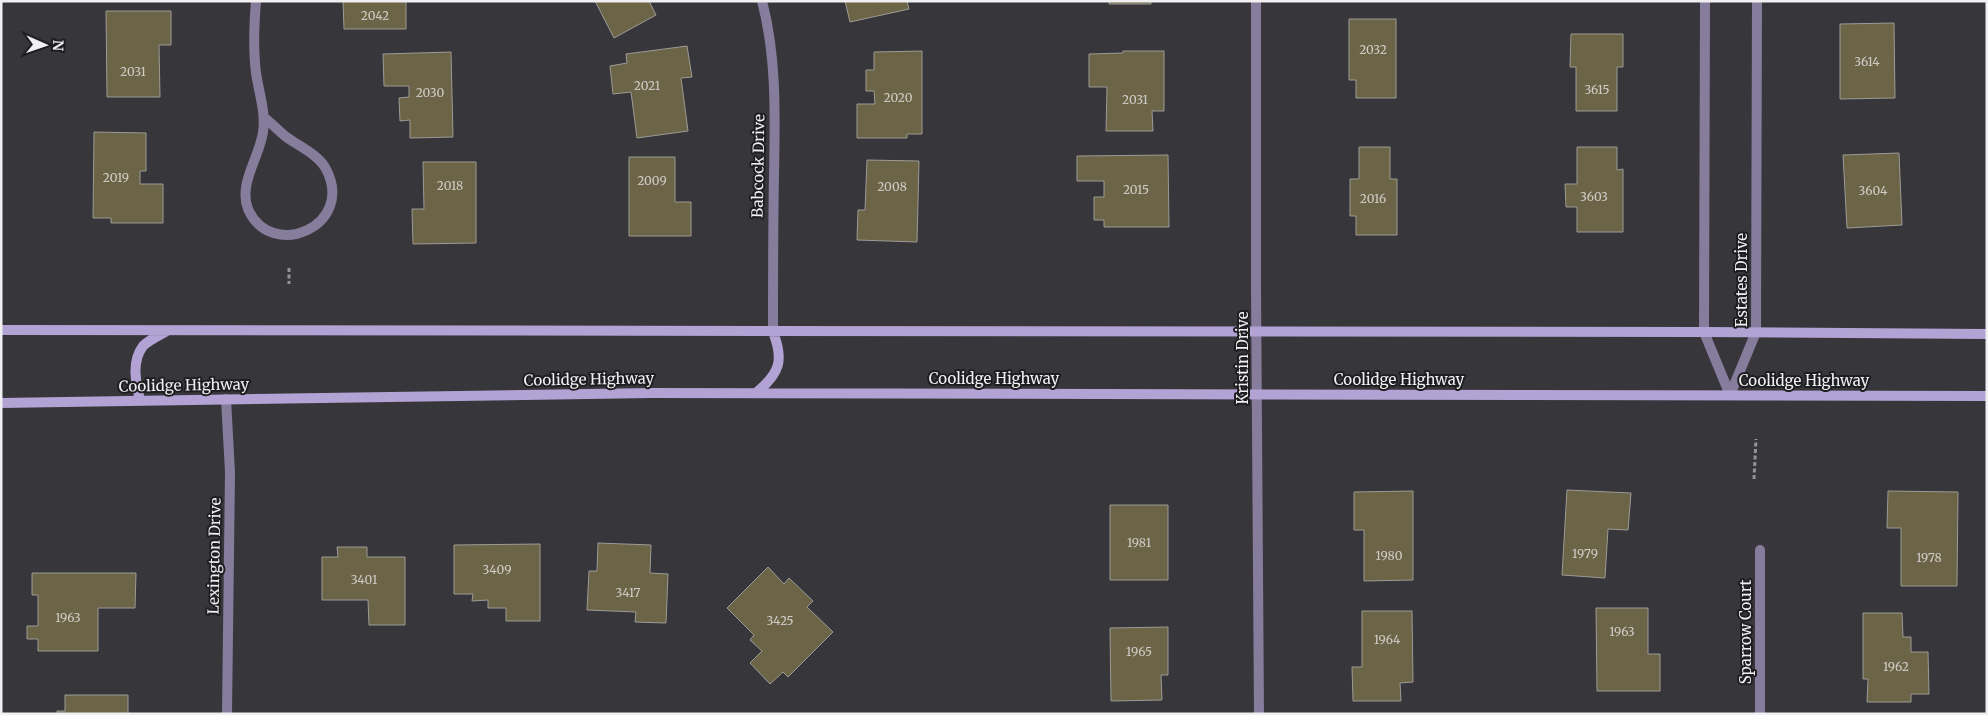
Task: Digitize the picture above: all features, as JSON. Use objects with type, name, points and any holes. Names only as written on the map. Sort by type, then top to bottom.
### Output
[{"type":"main road","points":[[1,330],[1756,332],[1987,334]]},
{"type":"main road","points":[[140,401],[135,371],[138,358],[144,346],[168,331]]},
{"type":"main road","points":[[757,392],[770,382],[778,370],[780,357],[773,332]]},
{"type":"main road","name":"Coolidge Highway","points":[[1,403],[757,392],[1987,396]]},
{"type":"street","points":[[256,1],[254,44],[256,71],[265,118],[263,135],[248,182],[246,197],[248,209],[256,221],[264,228],[278,234],[301,234],[313,228],[325,218],[332,200],[332,183],[325,167],[315,157],[285,136],[265,118]]},
{"type":"street","name":"Babcock Drive","points":[[762,1],[772,48],[774,117],[773,332]]},
{"type":"street","name":"Kristin Drive","points":[[1256,1],[1259,714]]},
{"type":"street","points":[[1705,1],[1704,332],[1730,395]]},
{"type":"street","name":"Estates Drive","points":[[1730,395],[1756,332],[1757,1]]},
{"type":"street","name":"Lexington Drive","points":[[226,399],[230,472],[227,714]]},
{"type":"street","name":"Sparrow Court","points":[[1760,550],[1760,714]]},
{"type":"path","points":[[289,268],[289,284]]},
{"type":"path","points":[[1754,479],[1756,439]]},
{"type":"building","points":[[343,1],[406,1],[406,29],[344,29]]},
{"type":"building","points":[[595,1],[649,1],[656,15],[614,38]]},
{"type":"building","points":[[845,1],[907,1],[909,9],[850,22]]},
{"type":"building","points":[[1109,1],[1151,1],[1151,4],[1109,4]]},
{"type":"building","points":[[106,11],[171,11],[171,45],[159,45],[160,97],[107,97]]},
{"type":"building","points":[[1349,19],[1396,19],[1396,98],[1356,98],[1356,80],[1349,80]]},
{"type":"building","points":[[1894,23],[1895,98],[1840,99],[1840,24]]},
{"type":"building","points":[[1571,34],[1623,34],[1623,67],[1617,67],[1617,111],[1576,111],[1576,67],[1570,67]]},
{"type":"building","points":[[687,46],[692,77],[681,78],[688,131],[637,138],[631,92],[613,94],[610,66],[627,63],[626,54]]},
{"type":"building","points":[[922,51],[922,134],[907,134],[907,138],[857,138],[857,104],[875,104],[874,91],[866,91],[866,70],[874,70],[874,52]]},
{"type":"building","points":[[1123,51],[1164,51],[1164,111],[1152,111],[1153,131],[1106,131],[1107,87],[1089,87],[1089,54],[1123,53]]},
{"type":"building","points":[[451,52],[453,137],[410,138],[410,120],[400,121],[399,98],[409,97],[409,86],[384,86],[383,54]]},
{"type":"building","points":[[94,132],[146,133],[146,171],[140,171],[140,184],[163,184],[163,223],[111,223],[111,218],[93,218]]},
{"type":"building","points":[[1359,147],[1390,147],[1390,179],[1397,179],[1397,235],[1356,235],[1356,216],[1350,216],[1350,179],[1359,179]]},
{"type":"building","points":[[1577,147],[1617,147],[1617,170],[1623,169],[1623,232],[1577,232],[1577,207],[1566,207],[1565,184],[1577,184]]},
{"type":"building","points":[[1899,153],[1902,225],[1847,228],[1843,155]]},
{"type":"building","points":[[1168,155],[1169,227],[1104,227],[1104,220],[1094,220],[1094,197],[1104,197],[1104,181],[1077,181],[1077,156]]},
{"type":"building","points":[[629,157],[675,157],[675,202],[691,202],[691,236],[629,236]]},
{"type":"building","points":[[867,160],[919,161],[917,242],[857,240],[858,210],[865,210]]},
{"type":"building","points":[[423,162],[476,162],[476,243],[413,244],[412,209],[424,209]]},
{"type":"building","points":[[1567,490],[1631,493],[1628,530],[1608,529],[1605,578],[1562,575]]},
{"type":"building","points":[[1413,491],[1413,580],[1364,581],[1364,530],[1354,530],[1354,492]]},
{"type":"building","points":[[1888,491],[1958,492],[1957,586],[1901,586],[1901,528],[1887,528]]},
{"type":"building","points":[[1110,505],[1168,505],[1168,580],[1110,580]]},
{"type":"building","points":[[598,543],[651,545],[650,573],[668,574],[666,623],[635,622],[636,612],[587,610],[589,571],[597,571]]},
{"type":"building","points":[[540,544],[540,621],[506,621],[506,608],[488,608],[488,600],[472,601],[473,594],[454,594],[454,545]]},
{"type":"building","points":[[337,547],[367,547],[367,557],[405,557],[405,625],[369,625],[368,600],[322,600],[322,557],[338,557]]},
{"type":"building","points":[[768,567],[784,584],[789,578],[813,601],[807,607],[833,632],[788,677],[783,672],[770,684],[750,663],[762,651],[750,640],[754,635],[727,608]]},
{"type":"building","points":[[32,573],[136,573],[135,608],[98,608],[98,651],[38,651],[38,639],[27,639],[27,626],[38,626],[38,595],[32,595]]},
{"type":"building","points":[[1596,608],[1648,608],[1648,654],[1660,654],[1660,691],[1597,691]]},
{"type":"building","points":[[1362,611],[1412,611],[1413,682],[1400,683],[1401,701],[1353,701],[1352,667],[1362,667]]},
{"type":"building","points":[[1863,613],[1902,613],[1903,637],[1911,637],[1911,652],[1928,652],[1929,694],[1911,694],[1911,702],[1867,702],[1868,679],[1863,679]]},
{"type":"building","points":[[1168,627],[1168,675],[1161,675],[1162,700],[1111,701],[1110,628]]},
{"type":"building","points":[[65,695],[128,695],[128,714],[57,714],[57,711],[65,711]]}]
